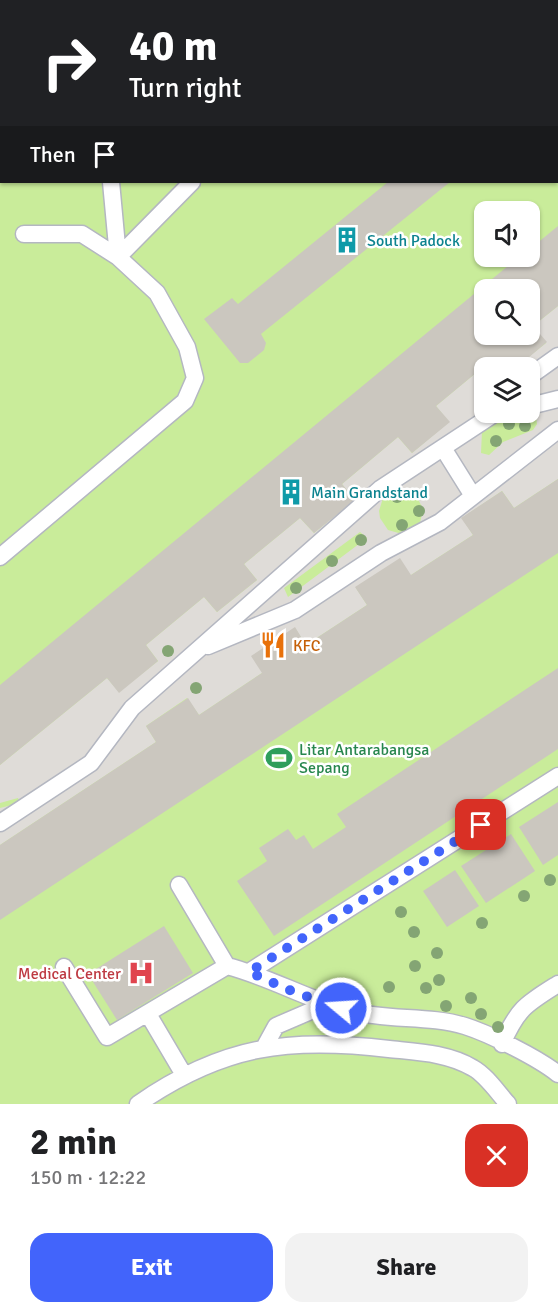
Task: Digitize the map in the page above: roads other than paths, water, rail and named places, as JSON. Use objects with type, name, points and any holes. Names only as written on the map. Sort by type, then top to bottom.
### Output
[{"type":"street","points":[[111,183],[118,257]]},
{"type":"street","points":[[118,257],[191,183]]},
{"type":"street","points":[[0,557],[185,401],[195,378],[187,347],[157,294],[118,257],[82,234],[24,234]]},
{"type":"street","points":[[540,369],[558,356]]},
{"type":"street","points":[[540,404],[558,399]]},
{"type":"street","points":[[0,824],[91,763],[132,708],[380,489],[482,423]]},
{"type":"street","points":[[195,652],[295,610],[381,553],[440,522],[558,430]]},
{"type":"street","points":[[443,448],[473,496]]},
{"type":"street","points":[[249,972],[558,776]]},
{"type":"street","points":[[179,885],[227,966],[249,972],[327,1004],[354,1012],[464,1026],[545,1063],[558,1074]]},
{"type":"street","points":[[64,967],[107,1037],[227,966]]},
{"type":"street","points":[[502,1044],[514,1017],[523,1006],[558,984]]},
{"type":"street","points":[[265,1046],[276,1026],[327,1004]]},
{"type":"street","points":[[148,1014],[184,1075]]},
{"type":"street","points":[[138,1104],[184,1075],[227,1056],[265,1046],[340,1043],[435,1054],[474,1068],[508,1104]]},
{"type":"place","name":"South Padock","points":[[347,240]]},
{"type":"place","name":"Main Grandstand","points":[[291,492]]},
{"type":"place","name":"KFC","points":[[273,645]]},
{"type":"place","name":"Litar Antarabangsa Sepang","points":[[279,758]]},
{"type":"place","name":"Medical Center","points":[[141,973]]}]
